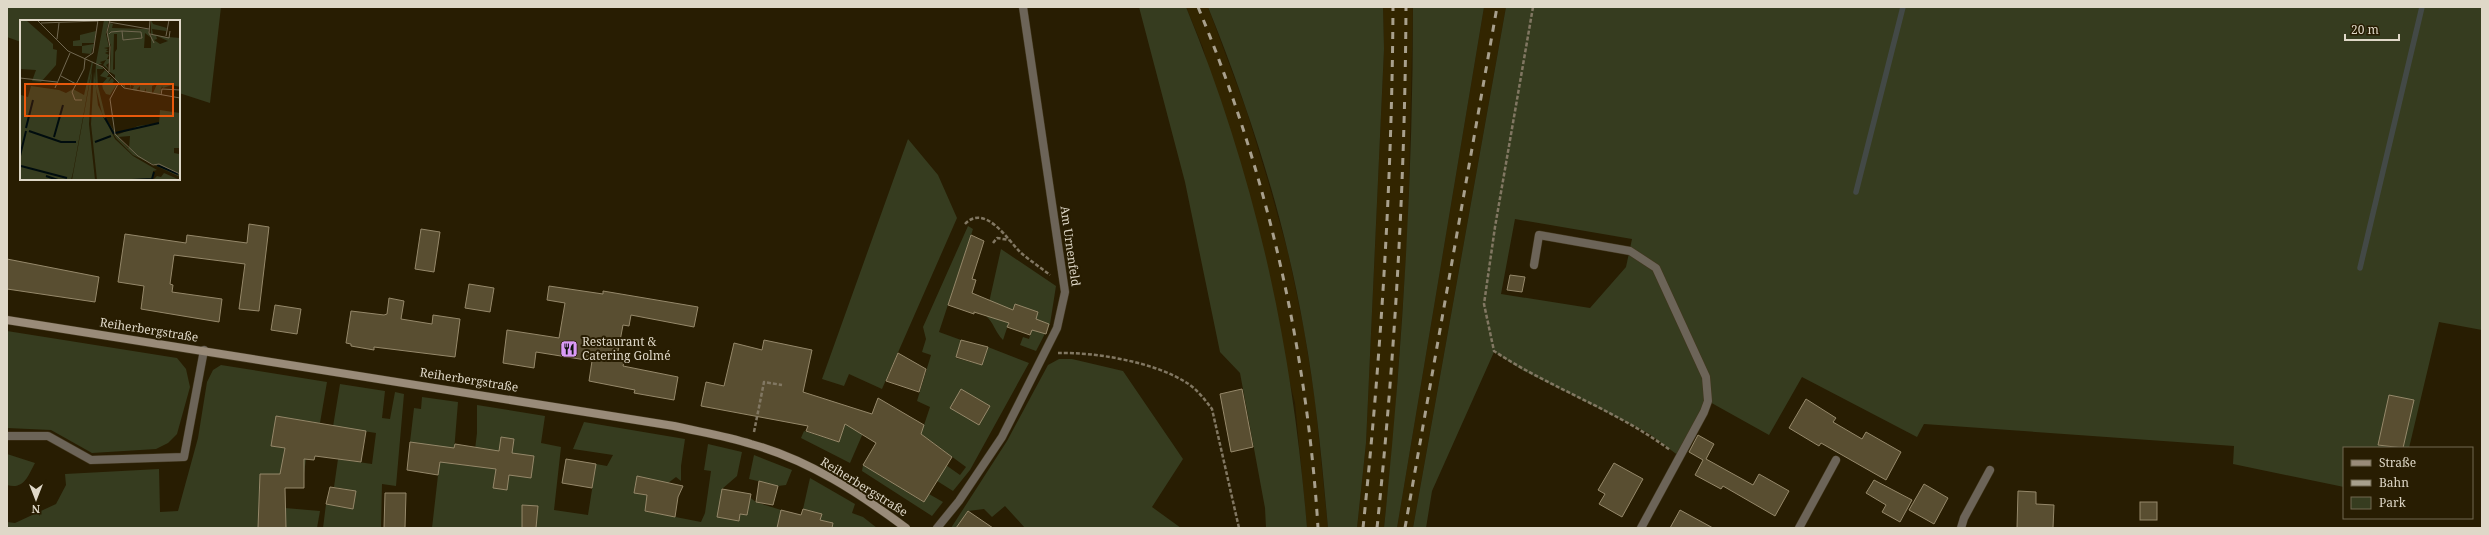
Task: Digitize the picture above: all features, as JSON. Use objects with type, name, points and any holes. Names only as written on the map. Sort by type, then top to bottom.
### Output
[{"type":"street","name":"Am Urnenfeld","points":[[937,528],[959,501],[1002,437],[1057,328],[1064,287],[1023,7]]},
{"type":"street","points":[[1534,264],[1539,235],[1630,251],[1656,268],[1706,377],[1708,401],[1704,412],[1641,528]]},
{"type":"street","name":"Reiherbergstraße","points":[[7,320],[204,350],[674,426],[751,444],[823,473],[906,528]]},
{"type":"street","points":[[7,436],[48,436],[91,460],[184,457],[204,350]]},
{"type":"street","points":[[1799,528],[1836,460]]},
{"type":"street","points":[[1961,528],[1964,518],[1990,470]]},
{"type":"path","points":[[965,224],[975,218],[985,219],[996,226],[1019,251],[1064,287]]},
{"type":"path","points":[[993,243],[1001,237],[1010,240]]},
{"type":"path","points":[[1045,353],[1075,353],[1131,362],[1166,373],[1187,383],[1204,398],[1212,409],[1239,528]]},
{"type":"path","points":[[751,444],[764,382],[782,385]]},
{"type":"shaded area","points":[[1186,7],[1208,7],[1246,109],[1288,252],[1304,329],[1315,399],[1328,528],[1307,528],[1295,403],[1203,48]]},
{"type":"shaded area","points":[[1383,7],[1413,7],[1408,231],[1393,444],[1384,528],[1357,528],[1366,443],[1384,49]]},
{"type":"shaded area","points":[[1484,7],[1506,7],[1413,528],[1397,528]]},
{"type":"green space","points":[[7,7],[221,7],[210,103],[180,93],[180,20],[20,20],[20,42],[7,37]]},
{"type":"green space","points":[[1139,7],[1186,7],[1211,71],[1232,135],[1251,198],[1281,327],[1292,393],[1307,528],[1266,528],[1265,508],[1240,373],[1220,352],[1185,182]]},
{"type":"green space","points":[[1208,7],[1383,7],[1384,49],[1366,443],[1357,528],[1328,528],[1312,380],[1304,330],[1287,248],[1265,166],[1252,126]]},
{"type":"green space","points":[[1413,7],[1484,7],[1397,528],[1384,528],[1401,333],[1409,203]]},
{"type":"green space","points":[[1506,7],[2482,7],[2482,330],[2439,322],[2409,447],[2343,447],[2343,487],[2233,464],[2234,446],[1924,424],[1917,437],[1802,377],[1769,435],[1708,401],[1679,456],[1648,433],[1522,370],[1494,352],[1432,491],[1426,528],[1413,528]],"holes":[[[1515,219],[1632,239],[1626,267],[1590,308],[1501,294]]]},
{"type":"green space","points":[[908,139],[938,175],[957,218],[882,389],[849,374],[844,386],[822,379]]},
{"type":"green space","points":[[968,226],[973,229],[939,332],[961,340],[956,358],[982,365],[988,347],[1029,363],[970,470],[953,491],[907,462],[916,444],[960,475],[966,467],[921,434],[930,407],[917,401],[931,355],[922,352],[926,339],[923,327]]},
{"type":"green space","points":[[1001,249],[1056,286],[1050,324],[1036,351],[1020,345],[1023,337],[1029,339],[1038,312],[1015,304],[1003,340],[986,316]]},
{"type":"green space","points":[[7,331],[177,358],[186,369],[190,387],[177,434],[168,443],[156,449],[92,453],[51,430],[7,428]]},
{"type":"green space","points":[[1059,359],[1072,359],[1123,371],[1183,459],[1152,507],[1181,528],[1025,528],[1005,506],[992,517],[984,509],[968,511],[956,528],[951,528],[1007,441],[1048,365]]},
{"type":"green space","points":[[221,365],[327,382],[320,423],[276,416],[271,446],[285,448],[284,455],[306,459],[304,474],[260,474],[258,528],[7,528],[7,522],[15,523],[56,504],[66,485],[65,474],[159,469],[160,512],[178,511],[198,438],[207,382],[213,370]]},
{"type":"green space","points":[[340,384],[385,391],[382,418],[390,419],[395,392],[404,394],[396,486],[382,484],[381,528],[323,528],[326,504],[353,509],[356,491],[334,487],[338,459],[372,464],[376,433],[338,427],[328,457]]},
{"type":"green space","points":[[422,397],[458,402],[453,464],[473,466],[477,433],[477,405],[545,416],[541,443],[561,447],[554,510],[588,515],[596,464],[607,466],[613,455],[573,449],[584,422],[685,439],[681,466],[681,481],[676,477],[668,483],[637,476],[634,493],[647,495],[645,511],[701,522],[705,513],[711,471],[704,470],[708,444],[742,452],[737,476],[722,489],[718,517],[739,521],[740,514],[747,515],[749,503],[744,493],[756,502],[781,510],[777,528],[432,528],[441,449],[410,442],[414,408],[421,409]]},
{"type":"green space","points":[[850,407],[870,417],[850,463],[801,438],[804,431],[839,442]]},
{"type":"green space","points":[[7,454],[35,463],[28,477],[18,486],[7,485]]},
{"type":"green space","points":[[754,455],[792,470],[786,485],[778,486],[749,479]]},
{"type":"green space","points":[[863,465],[923,502],[929,494],[943,502],[932,516],[862,471]]},
{"type":"green space","points":[[810,478],[855,504],[852,513],[863,517],[877,528],[818,528],[822,514],[803,509]]},
{"type":"green space","points":[[285,508],[320,511],[317,528],[286,528]]},
{"type":"building","points":[[249,224],[269,227],[259,311],[239,309],[245,264],[174,255],[170,284],[173,285],[172,292],[222,299],[219,322],[141,309],[144,286],[118,282],[125,234],[186,243],[187,235],[247,243]]},
{"type":"building","points":[[421,229],[440,232],[434,272],[415,269]]},
{"type":"building","points":[[971,235],[984,241],[972,279],[976,280],[972,293],[1013,310],[1015,304],[1038,312],[1036,319],[1049,324],[1046,334],[1032,330],[1030,335],[1007,327],[1009,323],[974,312],[974,314],[948,305]]},
{"type":"building","points":[[7,259],[99,277],[95,302],[7,289]]},
{"type":"building","points":[[1510,275],[1525,277],[1522,292],[1507,290]]},
{"type":"building","points":[[469,284],[494,288],[490,312],[465,308]]},
{"type":"building","points":[[549,286],[603,294],[603,291],[698,307],[694,327],[631,315],[629,326],[623,325],[617,357],[625,359],[623,366],[678,377],[674,400],[634,393],[635,390],[589,381],[592,361],[536,352],[534,368],[503,363],[507,330],[559,338],[565,303],[547,300]]},
{"type":"building","points":[[389,298],[404,301],[401,319],[432,324],[433,315],[460,319],[455,357],[374,347],[374,350],[351,346],[351,344],[346,343],[351,311],[384,315],[387,314]]},
{"type":"building","points":[[275,305],[301,309],[297,334],[271,330]]},
{"type":"building","points":[[764,340],[812,350],[803,392],[872,414],[878,398],[924,425],[921,434],[952,457],[924,502],[863,465],[876,443],[845,424],[839,442],[806,431],[808,426],[701,406],[706,382],[724,386],[734,343],[762,350]]},
{"type":"building","points":[[961,340],[988,347],[982,365],[956,357]]},
{"type":"building","points":[[898,353],[926,369],[919,392],[886,381]]},
{"type":"building","points":[[961,389],[990,406],[979,425],[950,408]]},
{"type":"building","points":[[1242,389],[1253,447],[1231,452],[1220,394]]},
{"type":"building","points":[[2389,395],[2414,400],[2403,447],[2378,445]]},
{"type":"building","points":[[1806,399],[1836,418],[1833,422],[1862,439],[1866,432],[1901,452],[1886,480],[1821,443],[1819,446],[1789,428]]},
{"type":"building","points":[[276,416],[366,431],[361,462],[315,456],[314,460],[304,459],[304,488],[285,488],[286,528],[258,528],[260,474],[280,474],[285,448],[271,446]]},
{"type":"building","points":[[1698,435],[1714,444],[1706,459],[1753,485],[1759,474],[1789,491],[1775,516],[1723,486],[1721,489],[1695,475],[1703,460],[1689,452]]},
{"type":"building","points":[[501,437],[514,439],[512,453],[534,456],[531,478],[509,475],[507,490],[493,488],[496,469],[440,462],[438,475],[407,470],[410,442],[454,448],[455,444],[499,451]]},
{"type":"building","points":[[566,459],[596,464],[592,488],[562,483]]},
{"type":"building","points":[[1614,463],[1643,479],[1622,517],[1599,504],[1605,494],[1598,490]]},
{"type":"building","points":[[637,476],[683,486],[678,497],[675,517],[645,511],[647,495],[634,493]]},
{"type":"building","points":[[1874,480],[1912,500],[1900,522],[1882,512],[1886,505],[1866,493]]},
{"type":"building","points":[[759,481],[778,486],[773,505],[756,502]]},
{"type":"building","points":[[1924,484],[1948,498],[1934,524],[1909,510]]},
{"type":"building","points":[[330,487],[356,491],[353,509],[326,504]]},
{"type":"building","points":[[722,489],[751,494],[747,515],[740,514],[739,521],[717,517]]},
{"type":"building","points":[[2018,491],[2036,492],[2036,504],[2054,505],[2053,528],[2017,528]]},
{"type":"building","points":[[385,493],[406,493],[405,528],[384,528]]},
{"type":"building","points":[[2140,502],[2157,502],[2157,520],[2140,520]]},
{"type":"building","points":[[522,505],[538,506],[536,528],[522,528]]},
{"type":"building","points":[[803,509],[822,514],[820,520],[833,523],[832,528],[777,528],[781,510],[801,515]]},
{"type":"building","points":[[1680,510],[1713,528],[1670,528]]},
{"type":"building","points":[[968,511],[993,528],[956,528]]},
{"type":"waterway","points":[[1856,192],[1903,7]]},
{"type":"waterway","points":[[2360,268],[2422,7]]},
{"type":"railway","points":[[1198,7],[1223,69],[1244,133],[1280,262],[1304,394],[1313,461],[1318,528]]},
{"type":"railway","points":[[1363,528],[1375,398],[1388,203],[1393,7]]},
{"type":"railway","points":[[1377,528],[1389,398],[1398,268],[1404,137],[1406,7]]},
{"type":"railway","points":[[1405,528],[1497,7]]},
{"type":"place","name":"Restaurant & Catering Golmé","points":[[569,349]]}]
